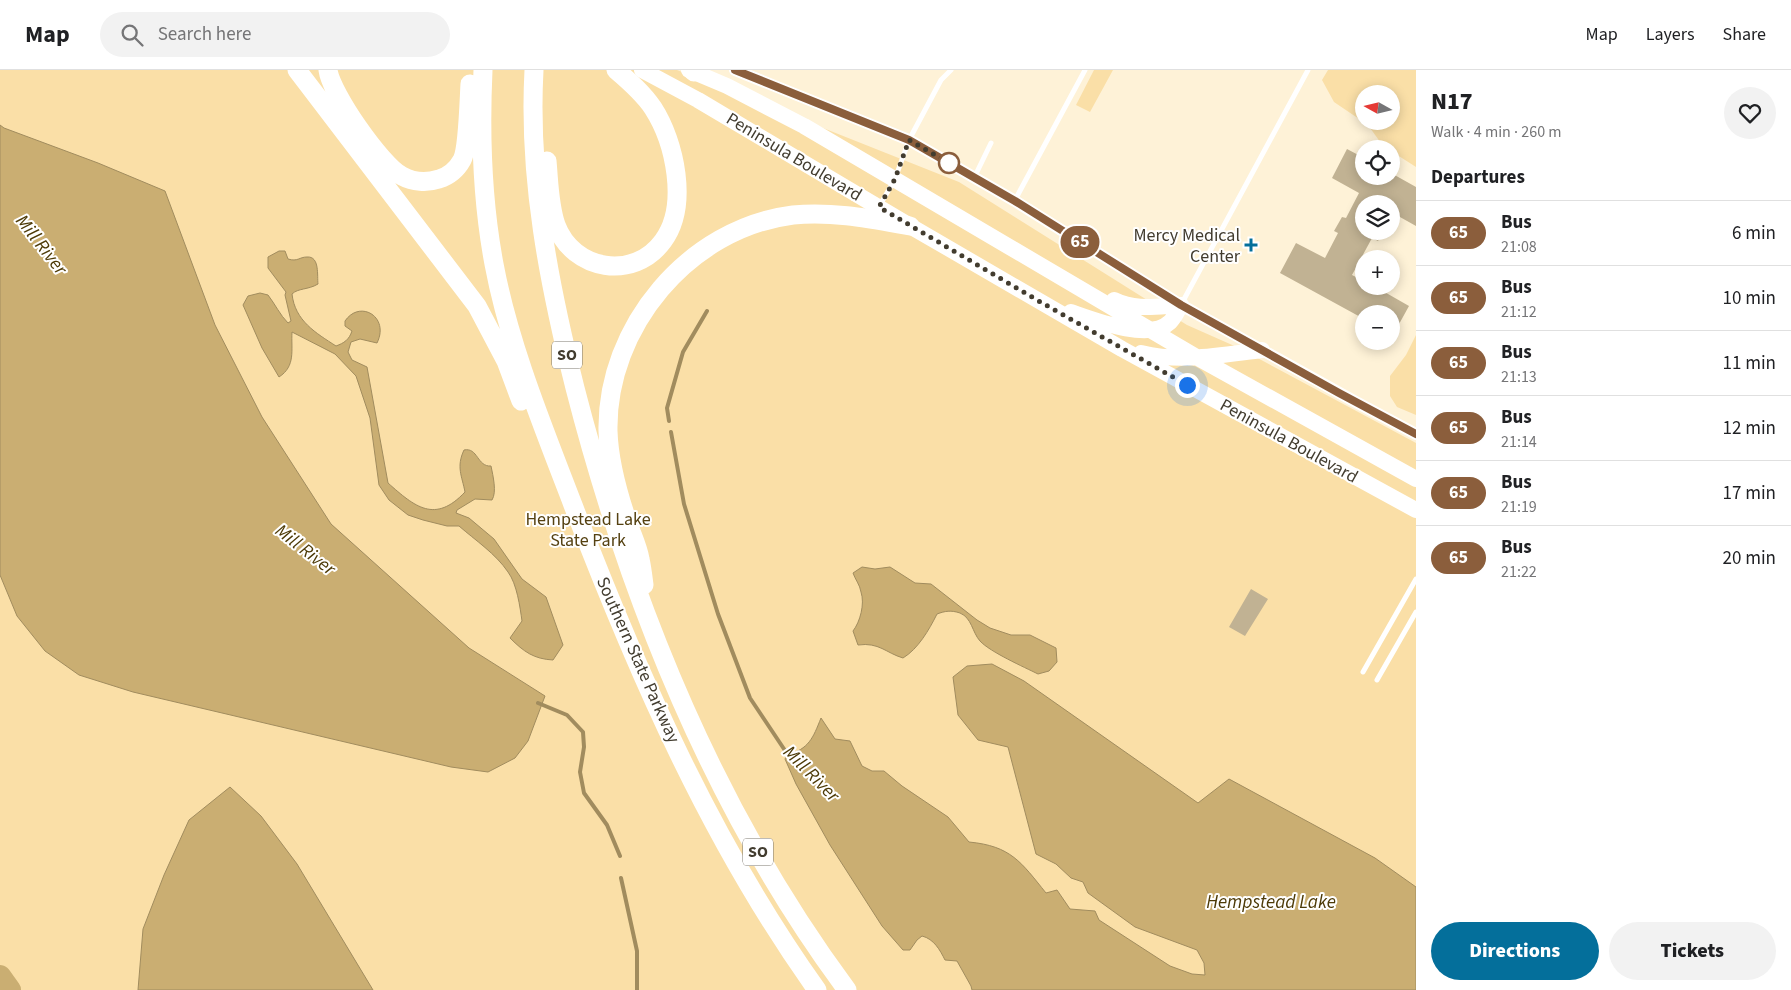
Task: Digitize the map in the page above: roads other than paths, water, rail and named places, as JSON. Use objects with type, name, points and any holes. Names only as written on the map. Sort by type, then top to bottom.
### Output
[{"type":"highway","points":[[297,70],[463,287],[483,317],[513,378],[554,490],[598,568]]},
{"type":"highway","points":[[328,70],[337,97],[384,161],[402,176],[424,181],[438,179],[451,173],[457,168],[464,156],[471,70]]},
{"type":"highway","name":"Southern State Parkway","points":[[483,70],[481,109],[484,190],[488,227],[499,288],[517,351],[532,393],[598,568],[650,693],[709,815],[757,899],[817,990]]},
{"type":"highway","points":[[534,73],[546,139],[551,203],[556,225],[567,245],[578,255],[596,264],[615,266],[636,261],[650,253],[662,242],[667,235],[673,218],[677,187],[671,149],[658,116],[647,100],[616,70]]},
{"type":"highway","name":"Southern State Parkway","points":[[534,73],[533,128],[536,189],[542,234],[581,410],[603,488],[634,582],[692,723],[744,828],[790,906],[847,990]]},
{"type":"highway","points":[[650,624],[640,558],[614,474],[608,431],[614,382],[621,357],[633,329],[648,305],[669,280],[692,259],[729,236],[766,221],[792,216],[876,213],[910,226]]},
{"type":"main road","name":"Peninsula Boulevard","points":[[642,70],[719,112],[876,213]]},
{"type":"main road","name":"Peninsula Boulevard","points":[[702,72],[804,126],[1198,358],[1416,479]]},
{"type":"main road","points":[[702,72],[712,95],[714,106],[719,112]]},
{"type":"main road","name":"Peninsula Boulevard","points":[[910,226],[1122,349],[1415,510]]},
{"type":"main road","points":[[1058,275],[1131,306],[1140,308],[1181,305]]},
{"type":"main road","points":[[1037,300],[1129,329],[1161,327],[1170,321],[1181,305]]},
{"type":"main road","points":[[1122,349],[1157,357],[1198,358],[1262,350]]},
{"type":"street","points":[[735,70],[909,140],[1015,201],[1181,305],[1416,434]]},
{"type":"lane","points":[[876,213],[895,179],[909,140],[940,80],[951,70]]},
{"type":"lane","points":[[1015,201],[1085,70]]},
{"type":"lane","points":[[1181,305],[1308,70]]},
{"type":"lane","points":[[974,178],[991,143]]},
{"type":"lane","points":[[1364,672],[1416,579]]},
{"type":"lane","points":[[1377,680],[1416,612]]},
{"type":"water","points":[[0,125],[165,191],[215,325],[262,417],[331,524],[469,648],[545,696],[528,741],[515,758],[488,772],[451,767],[133,692],[79,675],[45,651],[17,616],[0,575]]},
{"type":"water","points":[[279,251],[285,251],[288,259],[311,258],[316,263],[318,284],[292,294],[297,312],[321,336],[336,346],[346,341],[352,331],[345,326],[345,321],[351,315],[358,312],[365,311],[372,314],[380,325],[377,343],[360,339],[351,342],[348,352],[352,360],[367,367],[388,483],[416,505],[435,510],[454,502],[465,492],[460,467],[464,450],[472,451],[483,464],[491,466],[494,479],[492,500],[475,499],[457,510],[456,513],[469,518],[494,539],[522,579],[546,597],[563,645],[553,660],[530,654],[510,638],[522,621],[518,596],[511,577],[503,565],[491,553],[459,526],[447,526],[408,515],[389,500],[379,485],[370,418],[356,376],[335,354],[292,332],[292,357],[288,368],[279,377],[262,348],[243,305],[248,296],[260,293],[268,295],[285,320],[288,323],[291,321],[286,292],[268,268],[268,257]]},
{"type":"water","points":[[862,567],[875,569],[890,567],[915,583],[931,584],[990,628],[1011,635],[1030,635],[1056,648],[1057,662],[1049,671],[1038,674],[991,650],[980,641],[964,615],[951,611],[937,614],[927,633],[903,658],[877,646],[858,645],[853,631],[861,613],[862,597],[860,587],[853,573]]},
{"type":"water","name":"Hempstead Lake","points":[[992,664],[1024,681],[1198,803],[1229,779],[1375,858],[1416,887],[1416,990],[972,990],[957,961],[945,960],[939,949],[926,937],[922,936],[917,940],[910,950],[903,950],[882,926],[830,845],[796,784],[785,759],[787,755],[800,750],[809,742],[821,718],[835,739],[850,741],[862,766],[872,771],[884,771],[902,786],[948,817],[969,842],[995,847],[1014,857],[1046,893],[1057,890],[1070,909],[1095,911],[1099,920],[1170,966],[1192,974],[1205,975],[1204,963],[1197,950],[1135,927],[1088,893],[1083,882],[1071,878],[1056,864],[1036,854],[1008,747],[978,740],[958,715],[953,677],[967,666]]},
{"type":"water","points":[[230,787],[261,816],[297,864],[373,990],[138,990],[143,929],[164,875],[189,820]]},
{"type":"waterway","name":"Mill River","points":[[669,421],[667,408],[683,352],[707,311]]},
{"type":"waterway","name":"Mill River","points":[[671,432],[684,504],[718,614],[750,698],[790,758]]},
{"type":"waterway","name":"Mill River","points":[[538,703],[567,715],[583,732],[584,747],[580,772],[584,793],[607,825],[620,856]]},
{"type":"waterway","name":"Mill River","points":[[621,878],[637,951],[637,990]]},
{"type":"waterway","name":"Mill River","points":[[0,976],[10,990]]},
{"type":"place","name":"Mercy Medical Center","points":[[1251,245]]},
{"type":"park label","name":"Hempstead Lake State Park","points":[[588,529]]}]
